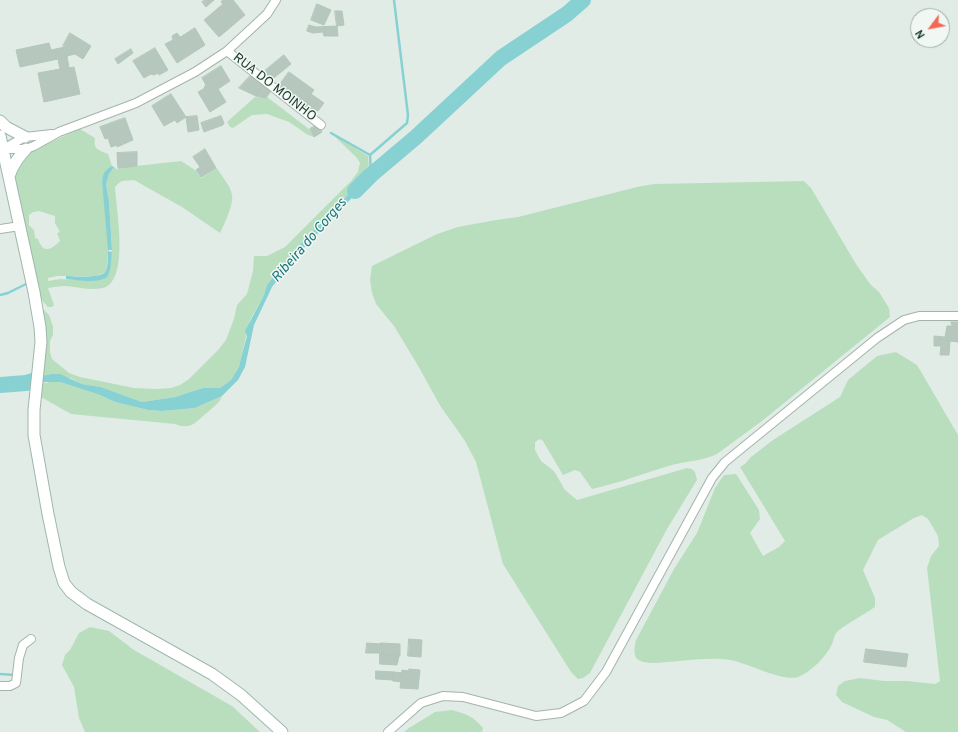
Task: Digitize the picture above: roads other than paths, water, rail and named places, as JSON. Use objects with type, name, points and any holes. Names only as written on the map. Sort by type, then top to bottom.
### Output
[{"type":"main road","points":[[0,121],[6,127],[25,137]]},
{"type":"main road","points":[[0,136],[34,292],[40,327],[41,342],[34,410],[34,435],[49,522],[64,583],[71,592],[87,604],[212,674],[241,695],[282,732]]},
{"type":"main road","points":[[9,177],[12,166],[26,149]]},
{"type":"street","points":[[3,149],[26,149],[59,132],[136,103],[195,72],[227,51],[267,14],[276,0]]},
{"type":"street","name":"RUA DO MOINHO","points":[[227,51],[321,125]]},
{"type":"street","points":[[3,149],[25,137],[59,132]]},
{"type":"street","points":[[0,229],[20,226]]},
{"type":"street","points":[[388,732],[421,703],[443,696],[463,697],[536,716],[560,713],[584,701],[606,672],[712,478],[726,462],[877,338],[904,320],[919,316],[958,316]]},
{"type":"street","points":[[0,686],[10,686],[16,683],[19,658],[23,645],[31,639]]},
{"type":"water","points":[[112,166],[114,167],[109,174],[106,185],[109,201],[112,250],[108,250],[102,182],[104,172]]},
{"type":"water","points":[[369,170],[371,178],[298,254],[272,287],[254,325],[245,367],[238,380],[222,396],[195,408],[162,411],[148,410],[115,402],[100,395],[60,382],[42,382],[43,376],[60,374],[82,384],[101,387],[142,402],[175,397],[203,388],[220,388],[231,380],[239,367],[247,336],[245,331],[264,295],[267,285],[294,251],[344,199]]},
{"type":"water","points":[[108,251],[112,252],[110,272],[102,280],[83,281],[66,279],[66,276],[82,277],[104,274],[108,261]]},
{"type":"waterway","points":[[370,155],[407,123],[408,115],[394,0]]},
{"type":"waterway","name":"Ribeira do Corges","points":[[355,191],[501,58],[567,14],[583,0]]},
{"type":"waterway","points":[[331,133],[370,155]]},
{"type":"waterway","points":[[370,155],[371,175]]},
{"type":"waterway","points":[[0,295],[8,293],[26,284]]},
{"type":"waterway","name":"Ribeira do Corges","points":[[0,385],[33,381]]},
{"type":"waterway","points":[[0,674],[15,675]]}]
